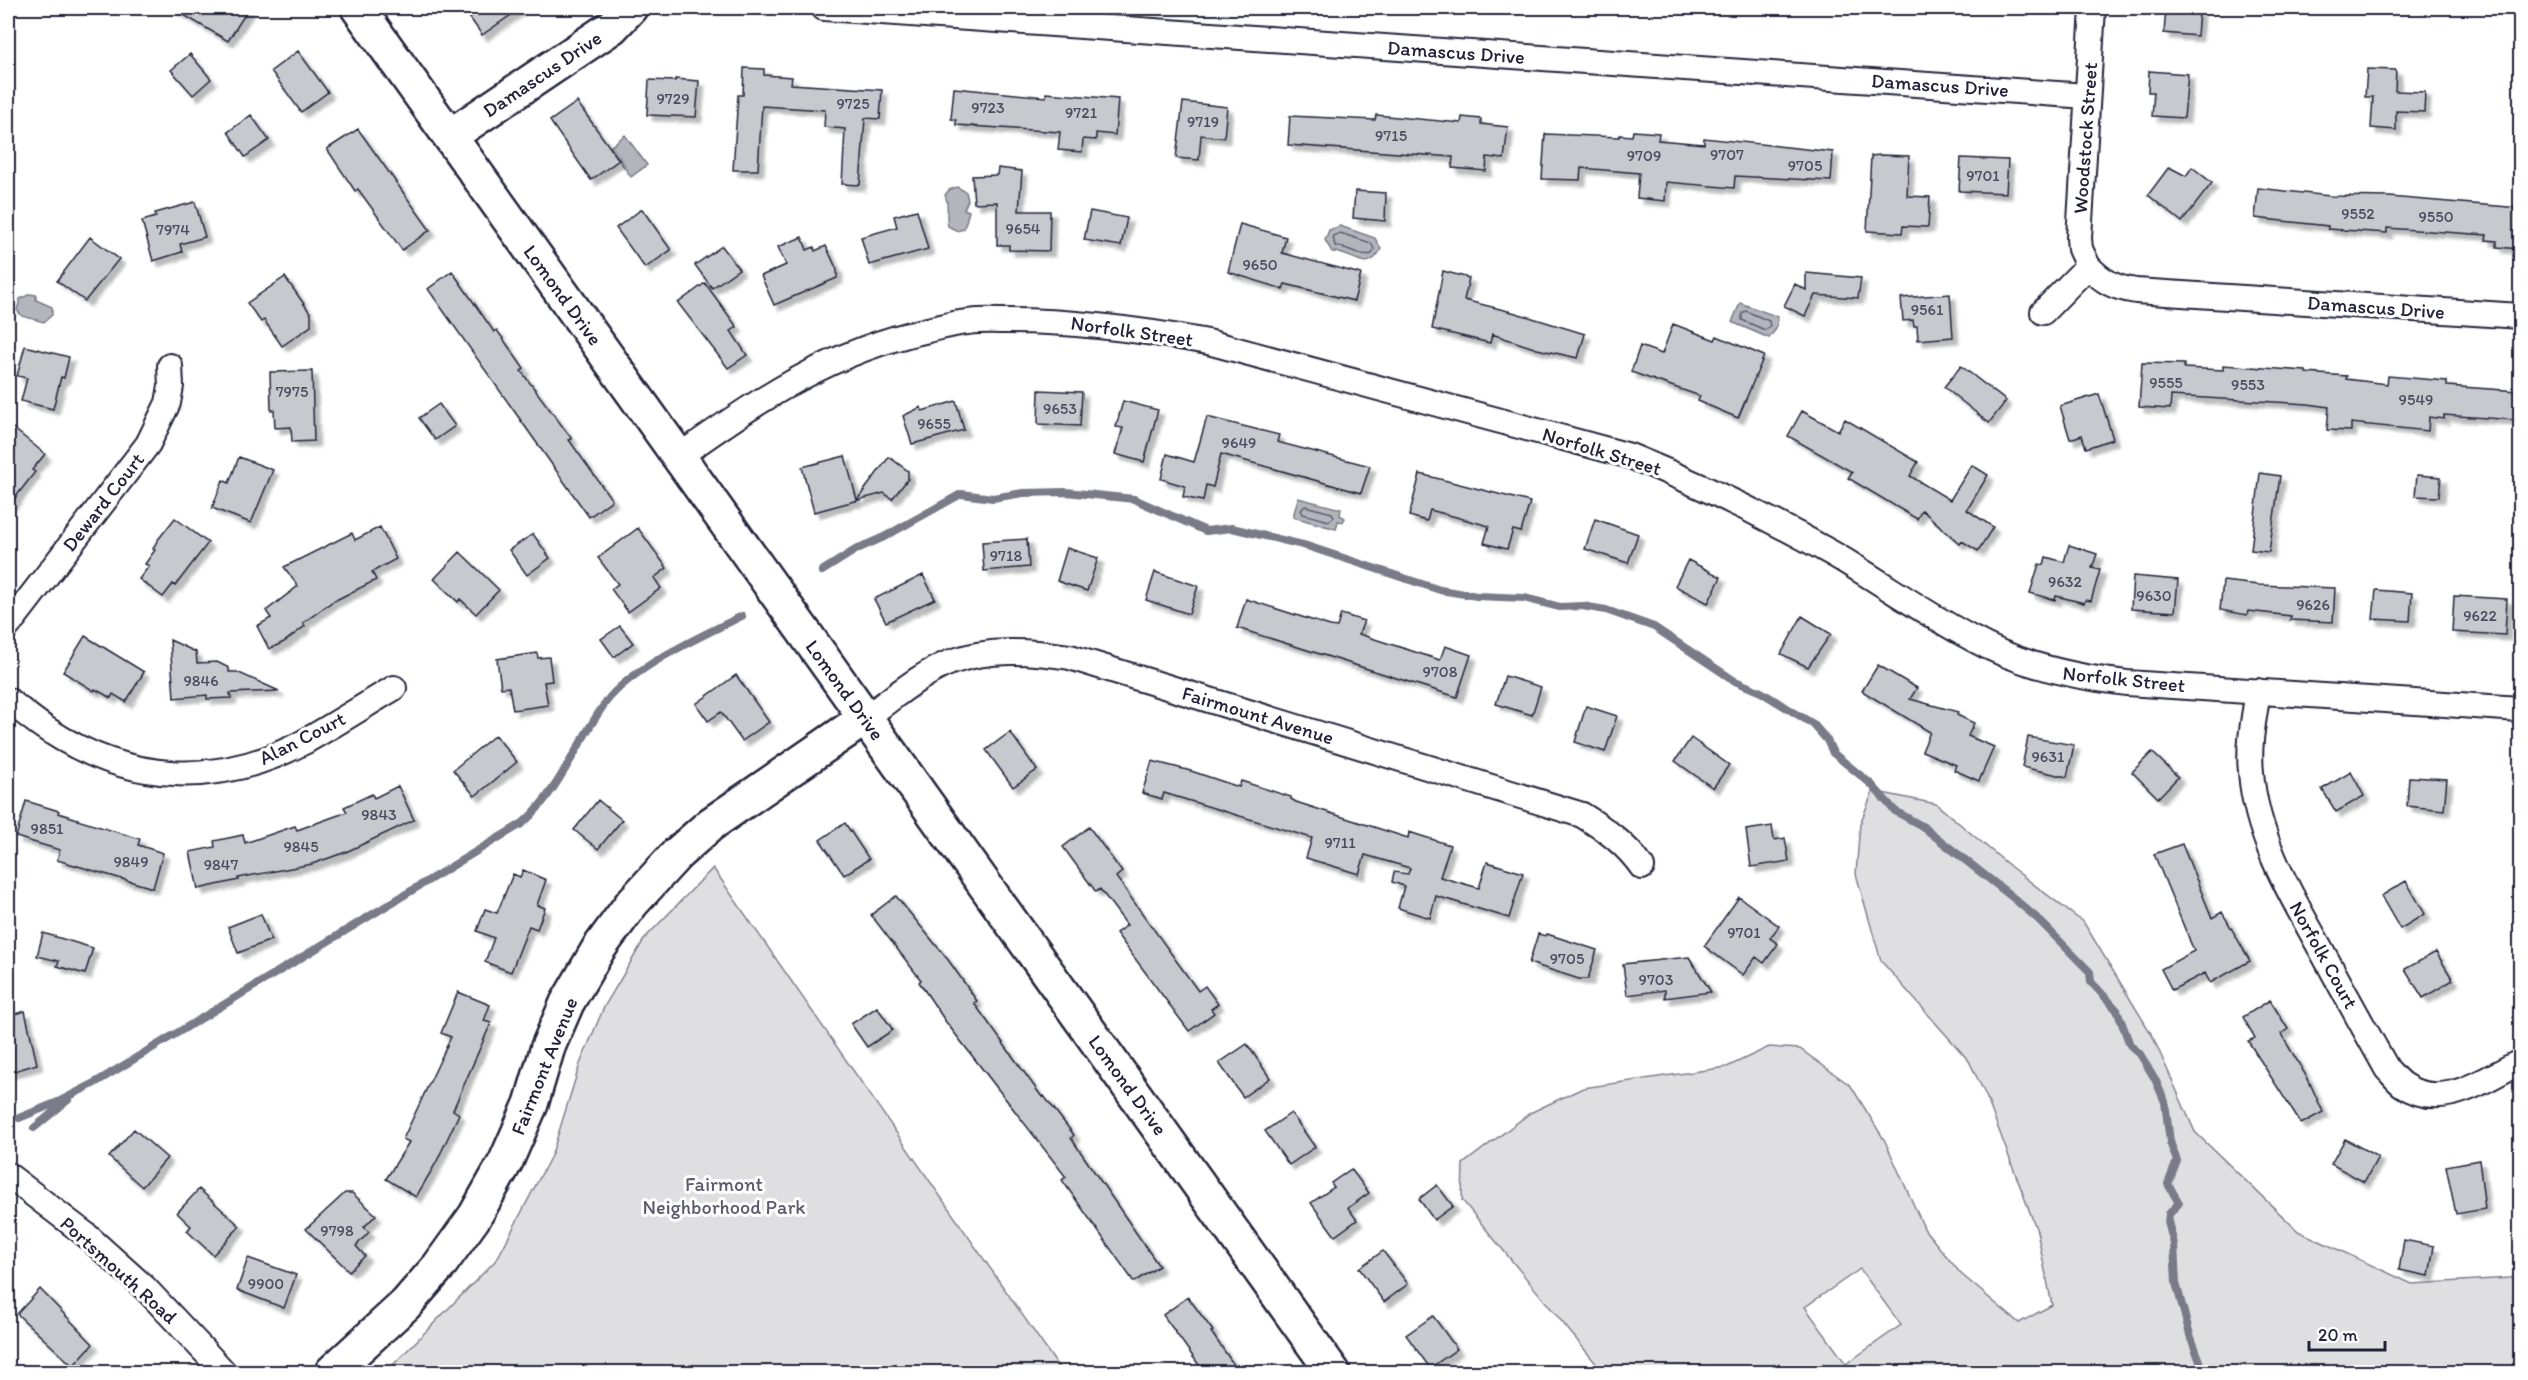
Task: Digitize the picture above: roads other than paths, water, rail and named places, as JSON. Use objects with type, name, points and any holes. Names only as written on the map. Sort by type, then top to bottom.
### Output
[{"type":"main road","name":"Lomond Drive","points":[[358,8],[1333,1372]]},
{"type":"main road","name":"Damascus Drive","points":[[450,136],[612,27],[630,8]]},
{"type":"main road","name":"Fairmont Avenue","points":[[332,1372],[406,1304],[438,1266],[475,1215],[506,1161],[527,1114],[548,1047],[567,1003],[599,948],[632,903],[677,854],[711,824],[865,718]]},
{"type":"street","name":"Damascus Drive","points":[[824,8],[2087,96]]},
{"type":"street","name":"Woodstock Street","points":[[2088,266],[2080,249],[2079,238],[2094,8]]},
{"type":"street","name":"Damascus Drive","points":[[2088,266],[2101,280],[2117,288],[2136,291],[2520,316]]},
{"type":"street","points":[[2043,312],[2088,266]]},
{"type":"street","name":"Norfolk Street","points":[[678,457],[759,400],[808,373],[860,350],[902,336],[968,322],[1053,321],[1138,329],[1208,342],[1630,456],[1697,484],[1778,523],[1971,639],[2006,655],[2051,670],[2089,679],[2127,683],[2520,709]]},
{"type":"street","name":"Deward Court","points":[[8,626],[148,444],[168,403],[171,386],[170,366]]},
{"type":"street","name":"Fairmount Avenue","points":[[865,718],[951,662],[995,652],[1035,652],[1070,657],[1582,815],[1611,833],[1635,856],[1642,867]]},
{"type":"street","name":"Alan Court","points":[[8,700],[48,730],[107,759],[137,768],[192,775],[231,770],[260,761],[302,743],[394,688]]},
{"type":"street","name":"Norfolk Court","points":[[2258,691],[2250,743],[2250,771],[2262,828],[2293,899],[2387,1069],[2403,1085],[2421,1093],[2440,1096],[2459,1092],[2520,1062]]},
{"type":"street","name":"Portsmouth Road","points":[[8,1175],[85,1234],[145,1288],[224,1372]]},
{"type":"water","points":[[625,135],[647,165],[631,177],[610,147]]},
{"type":"water","points":[[957,187],[966,192],[968,200],[964,209],[969,211],[964,229],[957,231],[948,226],[945,195],[949,190]]},
{"type":"water","points":[[1340,226],[1375,238],[1381,249],[1376,257],[1365,262],[1332,252],[1325,240],[1329,230]]},
{"type":"water","points":[[30,294],[36,295],[36,300],[52,307],[52,315],[44,322],[22,316],[17,310],[20,299]]},
{"type":"water","points":[[1740,303],[1778,317],[1776,329],[1769,338],[1732,322]]},
{"type":"water","points":[[1298,498],[1341,509],[1340,515],[1345,518],[1343,522],[1338,521],[1336,529],[1293,517]]},
{"type":"waterway","points":[[822,571],[857,549],[884,537],[961,494],[993,498],[1023,493],[1066,492],[1134,499],[1206,531],[1232,528],[1307,546],[1440,590],[1477,596],[1524,598],[1560,607],[1582,606],[1606,610],[1654,627],[1735,681],[1761,692],[1813,724],[1827,740],[1833,753],[1871,784],[1895,811],[1922,826],[2011,896],[2039,920],[2090,972],[2091,982],[2117,1010],[2130,1045],[2140,1054],[2165,1102],[2170,1142],[2177,1161],[2168,1184],[2179,1203],[2169,1214],[2168,1222],[2174,1244],[2176,1283],[2190,1335],[2204,1372]]},
{"type":"waterway","points":[[19,1118],[93,1084],[523,823],[548,796],[596,717],[617,689],[669,653],[742,616]]},
{"type":"waterway","points":[[34,1128],[68,1100]]},
{"type":"park label","name":"Fairmont Neighborhood Park","points":[[724,1196]]}]
